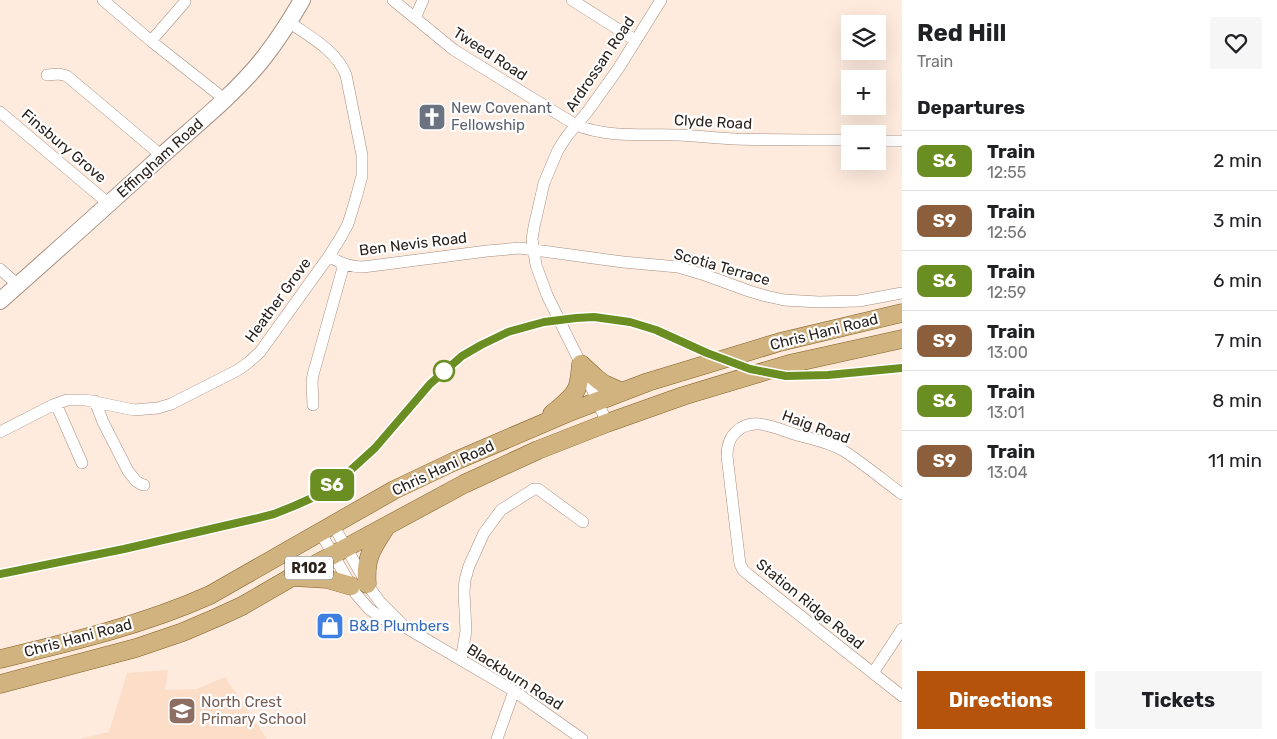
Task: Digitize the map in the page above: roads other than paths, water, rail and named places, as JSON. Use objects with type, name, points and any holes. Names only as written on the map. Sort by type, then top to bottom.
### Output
[{"type":"main road","name":"Chris Hani Road","points":[[0,659],[131,624],[190,604],[210,595],[394,490],[453,462],[597,401],[648,382],[780,342],[902,313]]},
{"type":"main road","name":"Chris Hani Road","points":[[0,684],[136,648],[183,632],[242,606],[292,576],[464,484],[538,450],[607,423],[683,396],[789,364],[902,339]]},
{"type":"main road","points":[[581,364],[604,384],[622,392]]},
{"type":"main road","points":[[542,423],[576,390],[581,364]]},
{"type":"main road","points":[[292,576],[327,579],[359,585],[371,550],[388,525]]},
{"type":"street","points":[[103,0],[218,94]]},
{"type":"street","name":"Effingham Road","points":[[0,301],[186,135],[243,81],[261,61],[302,0]]},
{"type":"street","name":"Tweed Road","points":[[393,0],[460,54],[576,125]]},
{"type":"street","points":[[415,18],[423,0]]},
{"type":"street","points":[[572,0],[635,40]]},
{"type":"street","name":"Ardrossan Road","points":[[607,423],[547,295],[536,265],[532,239],[544,182],[558,150],[618,69],[661,0]]},
{"type":"street","points":[[151,41],[184,2]]},
{"type":"street","name":"Ben Nevis Road","points":[[289,22],[330,52],[342,66],[346,75],[360,141],[363,166],[362,176],[348,224],[329,256],[344,264],[363,267],[487,250],[533,249]]},
{"type":"street","points":[[47,75],[59,74],[66,76],[162,156]]},
{"type":"street","name":"Finsbury Grove","points":[[0,112],[109,204]]},
{"type":"street","name":"Clyde Road","points":[[576,125],[596,132],[625,134],[737,139],[841,140]]},
{"type":"street","points":[[886,141],[902,142]]},
{"type":"street","name":"Scotia Terrace","points":[[533,249],[623,262],[678,267],[705,274],[749,291],[784,300],[819,302],[859,301],[902,293]]},
{"type":"street","name":"Heather Grove","points":[[0,432],[67,400],[95,401],[134,410],[158,408],[171,404],[238,370],[260,352],[329,256]]},
{"type":"street","points":[[313,405],[313,375],[344,264]]},
{"type":"street","points":[[0,269],[18,285]]},
{"type":"street","points":[[95,401],[103,422],[128,471],[136,481],[144,484]]},
{"type":"street","points":[[56,404],[82,463]]},
{"type":"street","name":"Haig Road","points":[[727,456],[730,440],[737,430],[747,424],[765,424],[842,450],[902,494]]},
{"type":"street","name":"Station Ridge Road","points":[[727,456],[740,564],[743,570],[902,696]]},
{"type":"street","points":[[461,660],[466,631],[465,586],[469,566],[484,533],[501,510],[534,489],[538,489],[583,522]]},
{"type":"street","name":"Blackburn Road","points":[[327,529],[359,585],[380,602],[405,627],[514,691],[582,739]]},
{"type":"street","points":[[873,674],[902,629]]},
{"type":"street","points":[[497,739],[514,691]]},
{"type":"railway","points":[[0,574],[124,549],[254,519],[305,501],[336,483],[363,460],[383,439],[423,390],[451,365],[497,337],[522,328],[548,321],[602,318],[635,323],[672,337]]},
{"type":"railway","points":[[856,372],[902,368]]},
{"type":"train","name":"S6","points":[[0,574],[124,549],[254,519],[274,514],[312,498],[332,486],[363,461],[410,406],[447,368],[462,356],[481,345],[525,326],[544,322],[594,317],[630,322],[672,336],[707,353],[750,369],[786,376],[828,375],[902,368]]},
{"type":"place","name":"New Covenant Fellowship","points":[[432,117]]},
{"type":"place","name":"B&B Plumbers","points":[[330,626]]},
{"type":"place","name":"North Crest Primary School","points":[[182,711]]}]
